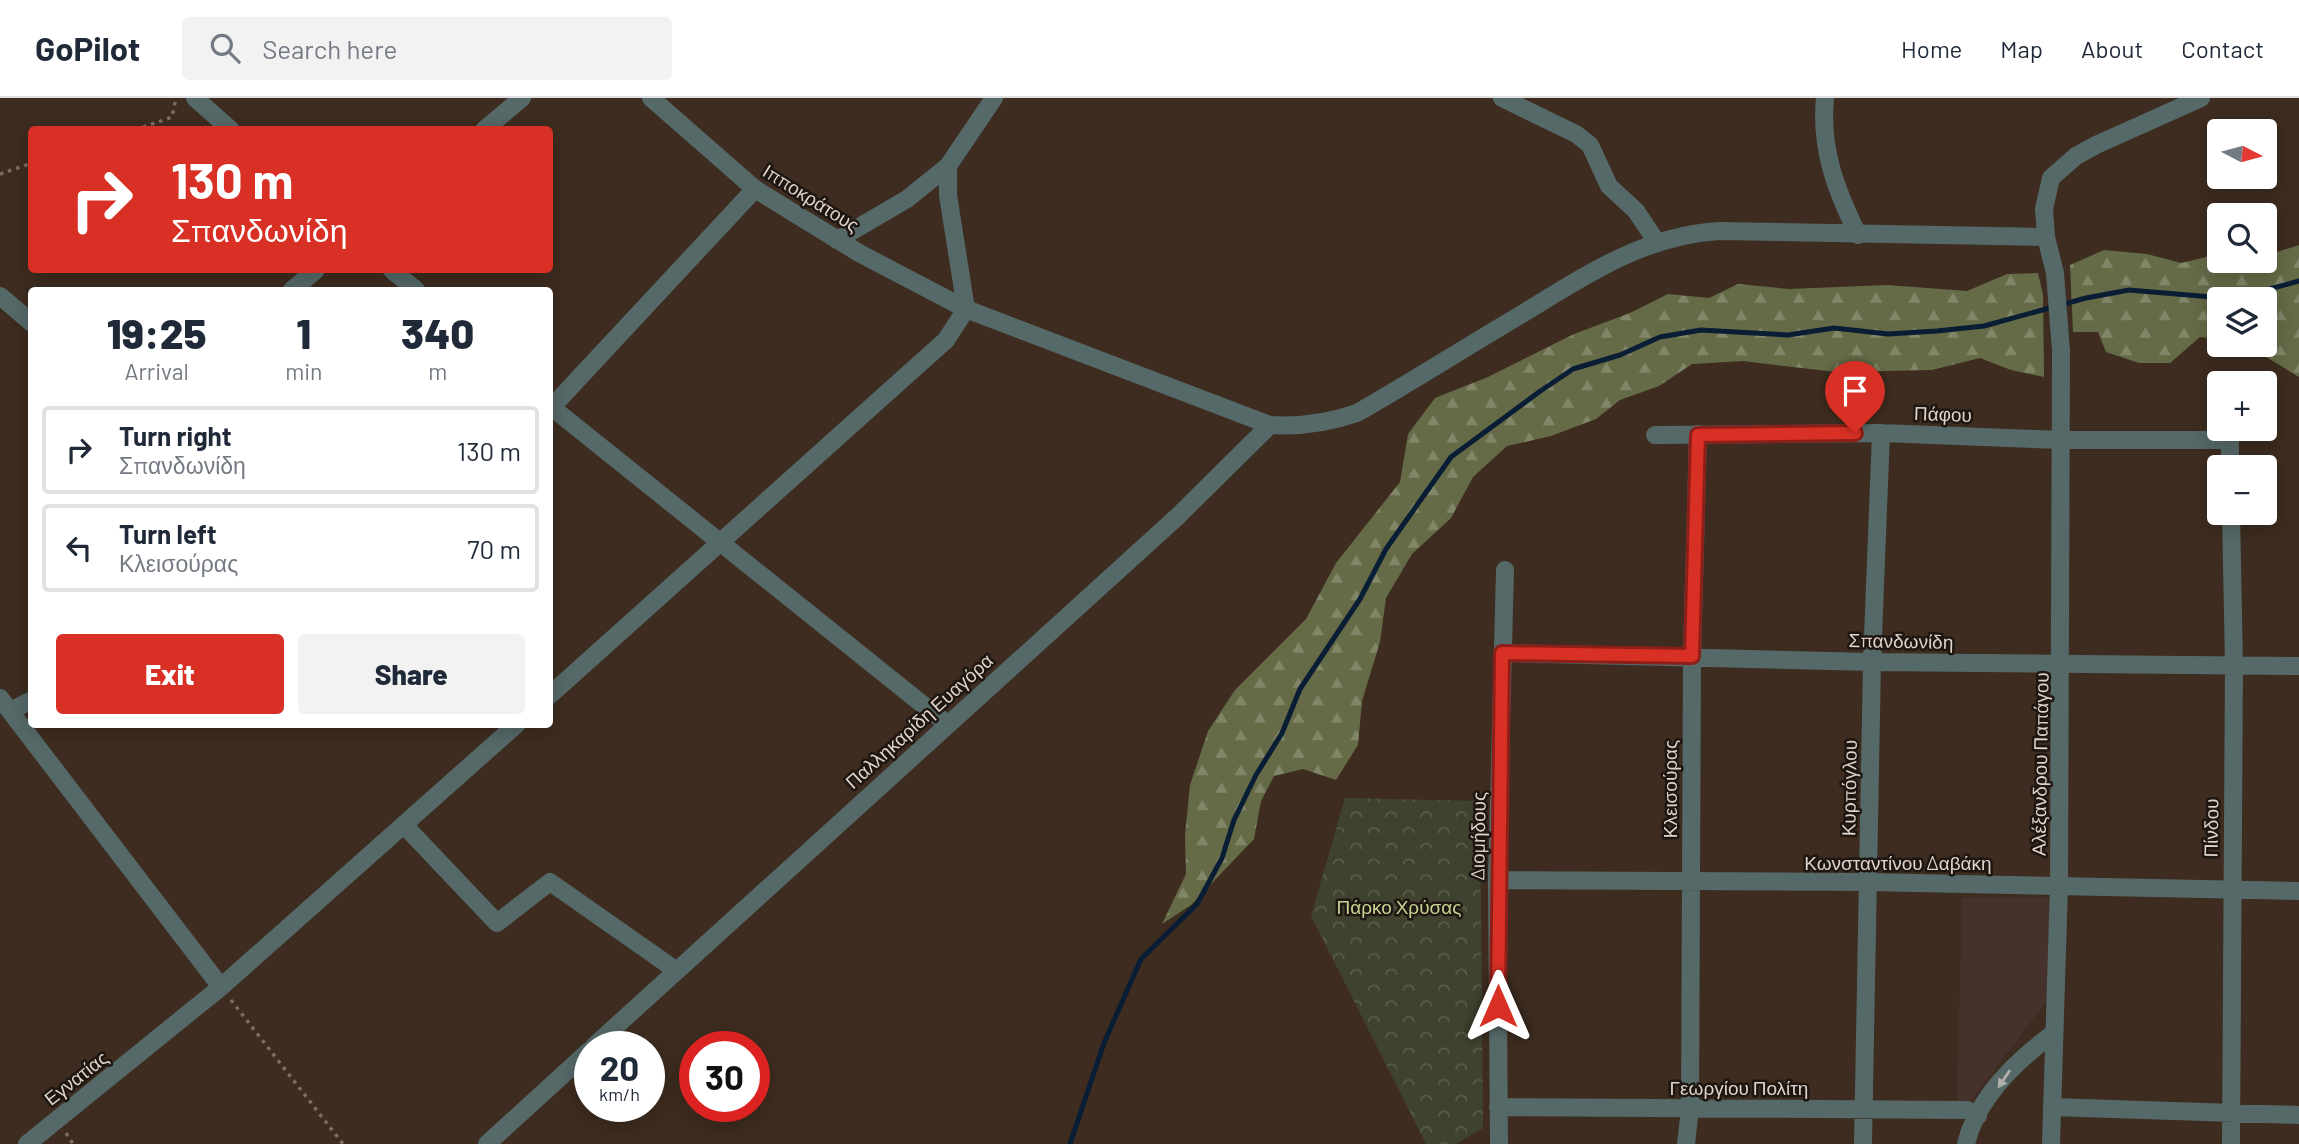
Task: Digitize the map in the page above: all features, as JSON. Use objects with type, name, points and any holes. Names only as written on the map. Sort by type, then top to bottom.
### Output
[{"type":"street","points":[[195,98],[226,126]]},
{"type":"street","points":[[489,126],[522,98]]},
{"type":"street","name":"Ιπποκράτους","points":[[650,98],[755,189],[837,240],[966,309],[1270,425]]},
{"type":"street","points":[[837,240],[907,199],[948,166],[995,98]]},
{"type":"street","points":[[1502,98],[1576,134],[1590,145],[1609,186],[1636,211],[1656,241]]},
{"type":"street","points":[[1825,98],[1822,126],[1827,158],[1838,194],[1858,235]]},
{"type":"street","name":"Αλέξανδρου Παπάγου","points":[[2051,1144],[2062,663],[2061,351],[2055,274],[2046,237],[2043,209],[2046,190],[2058,169],[2096,145],[2200,98]]},
{"type":"street","points":[[553,692],[946,340],[966,309],[948,195],[948,166]]},
{"type":"street","points":[[553,405],[755,189]]},
{"type":"street","points":[[1270,425],[1319,423],[1357,413],[1589,274],[1656,241],[1690,233],[1719,231],[2046,237]]},
{"type":"street","points":[[296,287],[312,273]]},
{"type":"street","points":[[396,273],[412,287]]},
{"type":"street","points":[[0,296],[28,320]]},
{"type":"street","points":[[553,410],[947,724]]},
{"type":"street","name":"Παλληκαρίδη Ευαγόρα","points":[[611,1031],[1177,517],[1270,425]]},
{"type":"street","name":"Πάφου","points":[[1655,435],[1881,433],[2061,440],[2230,440],[2230,455]]},
{"type":"street","name":"Κυρπόγλου","points":[[1863,1144],[1872,662],[1881,433]]},
{"type":"street","name":"Κλεισούρας","points":[[1686,1144],[1690,1109],[1692,656],[1698,435]]},
{"type":"street","name":"Πίνδου","points":[[2231,525],[2234,666],[2231,1144]]},
{"type":"street","name":"Διομήδους","points":[[1500,1144],[1497,880],[1505,570]]},
{"type":"street","name":"Σπανδωνίδη","points":[[1502,653],[1872,662],[2299,666]]},
{"type":"street","points":[[28,701],[5,704],[221,987]]},
{"type":"street","name":"Εγνατίας","points":[[27,1144],[221,987],[404,825],[506,728]]},
{"type":"street","points":[[404,825],[497,923],[551,883],[677,971]]},
{"type":"street","name":"Κωνσταντίνου Δαβάκη","points":[[1497,880],[1690,884],[1869,882],[2299,891]]},
{"type":"street","points":[[1966,1144],[1978,1116],[2009,1070],[2054,1033]]},
{"type":"street","points":[[487,1144],[574,1065]]},
{"type":"street","name":"Γεωργίου Πολίτη","points":[[1498,1107],[1968,1110],[1978,1116]]},
{"type":"street","points":[[2052,1107],[2299,1115]]},
{"type":"path","points":[[146,126],[172,117],[176,98]]},
{"type":"path","points":[[0,174],[28,164]]},
{"type":"path","points":[[221,987],[343,1144]]},
{"type":"shaded area","points":[[2052,897],[2051,995],[1974,1097],[1961,1104],[1957,1100],[1962,898]]},
{"type":"green space","points":[[2299,245],[2299,377],[2266,357],[2277,357],[2277,287],[2207,287],[2207,338],[2200,337],[2170,363],[2139,363],[2106,352],[2098,332],[2073,332],[2070,265],[2104,250],[2147,254],[2181,263],[2207,257],[2207,273],[2277,273],[2277,252]]},
{"type":"green space","points":[[2038,273],[2043,295],[2044,377],[2011,370],[1980,358],[1932,370],[1836,372],[1743,361],[1692,364],[1659,386],[1620,400],[1596,419],[1551,436],[1507,446],[1473,477],[1451,518],[1412,554],[1386,598],[1380,642],[1362,701],[1358,745],[1336,780],[1303,769],[1274,776],[1261,801],[1254,839],[1191,905],[1162,924],[1186,874],[1185,835],[1190,785],[1208,731],[1235,690],[1306,619],[1336,563],[1400,482],[1408,434],[1435,398],[1488,377],[1574,334],[1630,313],[1668,294],[1709,298],[1738,284],[1789,289],[1887,285],[1967,291],[2007,274]]},
{"type":"green space","name":"Πάρκο Χρύσας","points":[[1345,798],[1480,801],[1483,1128],[1456,1144],[1426,1144],[1311,916]]},
{"type":"waterway","points":[[1070,1144],[1104,1043],[1141,959],[1197,904],[1222,858],[1234,820],[1256,775],[1282,733],[1300,689],[1360,599],[1386,549],[1451,457],[1539,392],[1573,369],[1620,355],[1660,337],[1701,330],[1788,335],[1834,328],[1888,334],[1937,331],[1984,326],[2086,298],[2129,290],[2212,297],[2255,293],[2299,281]]},
{"type":"route","points":[[1498,1006],[1497,880],[1502,653],[1692,656],[1698,435],[1855,433]]}]
